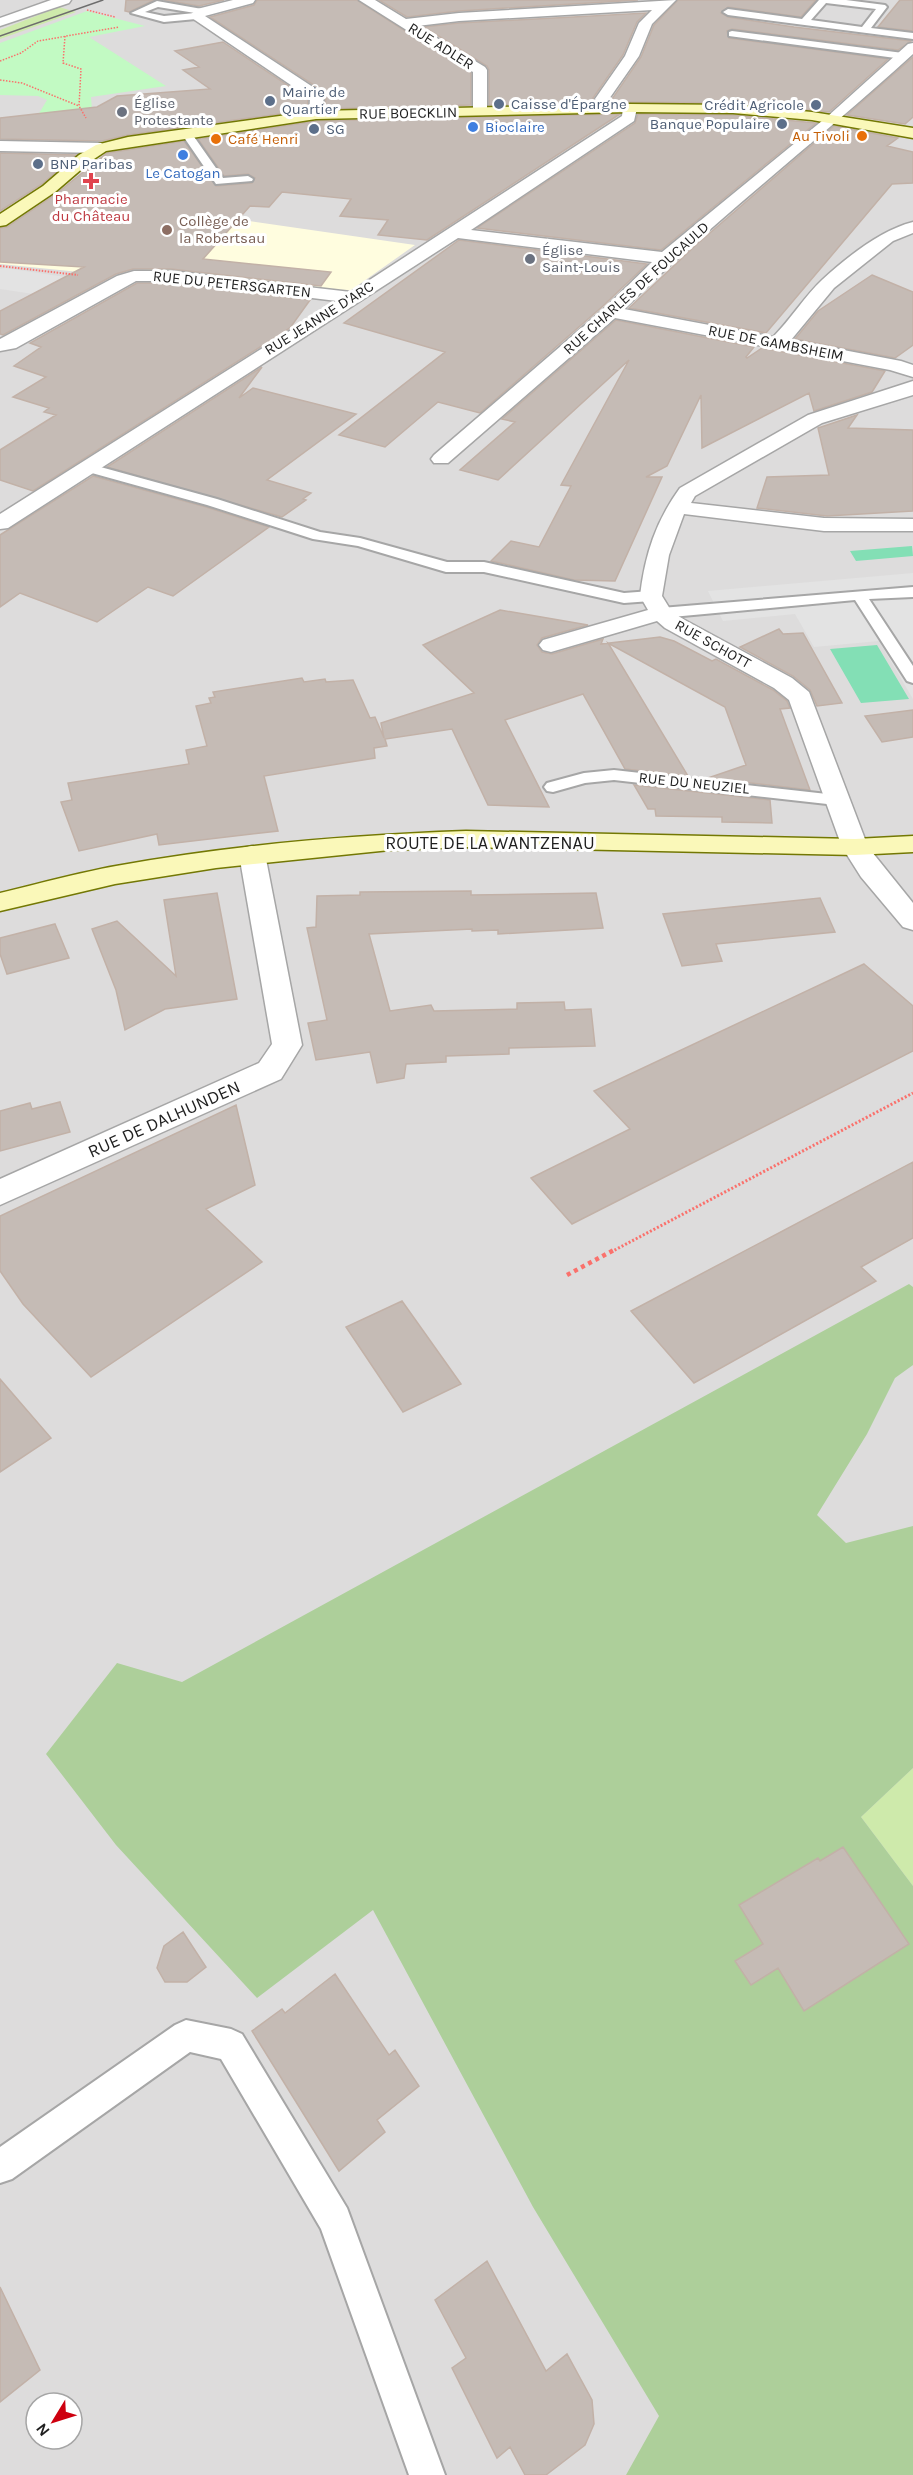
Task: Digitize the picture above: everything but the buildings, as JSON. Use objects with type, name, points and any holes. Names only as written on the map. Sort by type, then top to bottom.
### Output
[{"type":"main road","name":"RUE BOECKLIN","points":[[0,221],[49,189],[85,158],[101,148],[186,133],[316,115],[607,108],[733,109],[833,119],[913,134]]},
{"type":"main road","name":"ROUTE DE LA WANTZENAU","points":[[0,902],[115,875],[252,854],[390,842],[466,839],[855,847],[913,844]]},
{"type":"street","points":[[1,21],[64,0]]},
{"type":"street","points":[[199,14],[248,0]]},
{"type":"street","name":"RUE ADLER","points":[[366,0],[480,70],[480,111]]},
{"type":"street","points":[[405,23],[666,2]]},
{"type":"street","points":[[607,108],[602,99],[632,56],[646,23],[666,2]]},
{"type":"street","points":[[199,14],[317,96],[316,115]]},
{"type":"street","name":"RUE CHARLES DE FOUCAULD","points":[[441,459],[611,312],[666,258],[907,56]]},
{"type":"street","name":"RUE JEANNE D'ARC","points":[[0,523],[455,233],[629,118],[630,108]]},
{"type":"street","points":[[0,146],[101,148]]},
{"type":"street","points":[[777,343],[795,326],[828,284],[888,237],[913,227]]},
{"type":"street","points":[[455,233],[666,258]]},
{"type":"street","name":"RUE DU PETERSGARTEN","points":[[119,282],[134,276],[171,276],[352,297]]},
{"type":"street","points":[[0,345],[9,344],[119,282]]},
{"type":"street","name":"RUE DE GAMBSHEIM","points":[[611,312],[913,371]]},
{"type":"street","points":[[551,645],[656,604],[662,542],[676,507],[687,492],[815,419],[910,390],[913,387]]},
{"type":"street","points":[[676,507],[804,524],[886,527],[913,525]]},
{"type":"street","name":"RUE SCHOTT","points":[[656,604],[673,623],[783,683],[800,697],[855,847],[870,871],[913,921]]},
{"type":"street","name":"RUE DE DALHUNDEN","points":[[0,1193],[270,1071],[287,1045],[252,854]]},
{"type":"lane","points":[[804,22],[824,0],[882,7],[864,30]]},
{"type":"lane","points":[[157,4],[199,14],[164,18],[136,13],[157,4]]},
{"type":"lane","points":[[728,12],[913,36]]},
{"type":"lane","points":[[732,34],[907,56]]},
{"type":"lane","points":[[186,133],[220,182],[248,179]]},
{"type":"lane","points":[[86,468],[212,502],[318,536],[360,542],[447,567],[484,567],[656,604],[913,592]]},
{"type":"lane","points":[[859,595],[913,678]]},
{"type":"lane","name":"RUE DU NEUZIEL","points":[[553,787],[584,778],[614,775],[836,800]]},
{"type":"lane","points":[[0,2167],[186,2036],[231,2045],[335,2220],[427,2475]]},
{"type":"path","points":[[0,61],[21,53],[38,41],[119,27]]},
{"type":"path","points":[[66,36],[63,63],[81,69],[79,106],[86,118]]},
{"type":"path","points":[[0,80],[22,82],[79,106]]},
{"type":"path","points":[[0,266],[119,282]]},
{"type":"path","points":[[567,1275],[913,1093]]},
{"type":"shaded area","points":[[0,0],[913,0],[913,2475],[0,2475]]},
{"type":"shaded area","name":"Collège de la Robertsau","points":[[214,216],[415,245],[347,293],[125,267],[99,274],[0,264],[0,247]]},
{"type":"shaded area","points":[[0,269],[93,281],[73,300],[0,289]]},
{"type":"shaded area","points":[[913,573],[913,699],[879,641],[814,647],[795,614],[723,621],[708,591]]},
{"type":"green space","points":[[59,7],[76,12],[0,39],[0,30]]},
{"type":"green space","points":[[87,11],[145,26],[89,37],[166,86],[91,97],[92,110],[38,115],[47,100],[38,96],[0,95],[0,43]]},
{"type":"green space","points":[[912,546],[913,556],[856,561],[850,551]]},
{"type":"green space","points":[[877,645],[909,699],[861,703],[830,649]]},
{"type":"green space","points":[[909,1284],[913,1287],[913,1365],[895,1378],[867,1434],[817,1515],[846,1543],[913,1526],[913,1768],[861,1817],[913,1886],[913,2475],[626,2475],[659,2416],[533,2207],[373,1910],[257,1998],[116,1845],[46,1754],[117,1663],[182,1682]]},
{"type":"green space","points":[[913,1768],[913,1886],[861,1817]]},
{"type":"tram line","points":[[0,36],[103,0]]},
{"type":"place","name":"Mairie de Quartier","points":[[270,101]]},
{"type":"place","name":"Caisse d'Épargne","points":[[499,104]]},
{"type":"place","name":"Crédit Agricole","points":[[816,105]]},
{"type":"place","name":"Église Protestante","points":[[122,112]]},
{"type":"place","name":"Banque Populaire","points":[[782,124]]},
{"type":"place","name":"Bioclaire","points":[[473,127]]},
{"type":"place","name":"SG","points":[[314,129]]},
{"type":"place","name":"Au Tivoli","points":[[862,136]]},
{"type":"place","name":"Café Henri","points":[[216,139]]},
{"type":"place","name":"Le Catogan","points":[[183,155]]},
{"type":"place","name":"BNP Paribas","points":[[38,164]]},
{"type":"place","name":"Pharmacie du Château","points":[[91,181]]},
{"type":"place","name":"Collège de la Robertsau","points":[[167,230]]},
{"type":"place","name":"Église Saint-Louis","points":[[530,259]]}]
